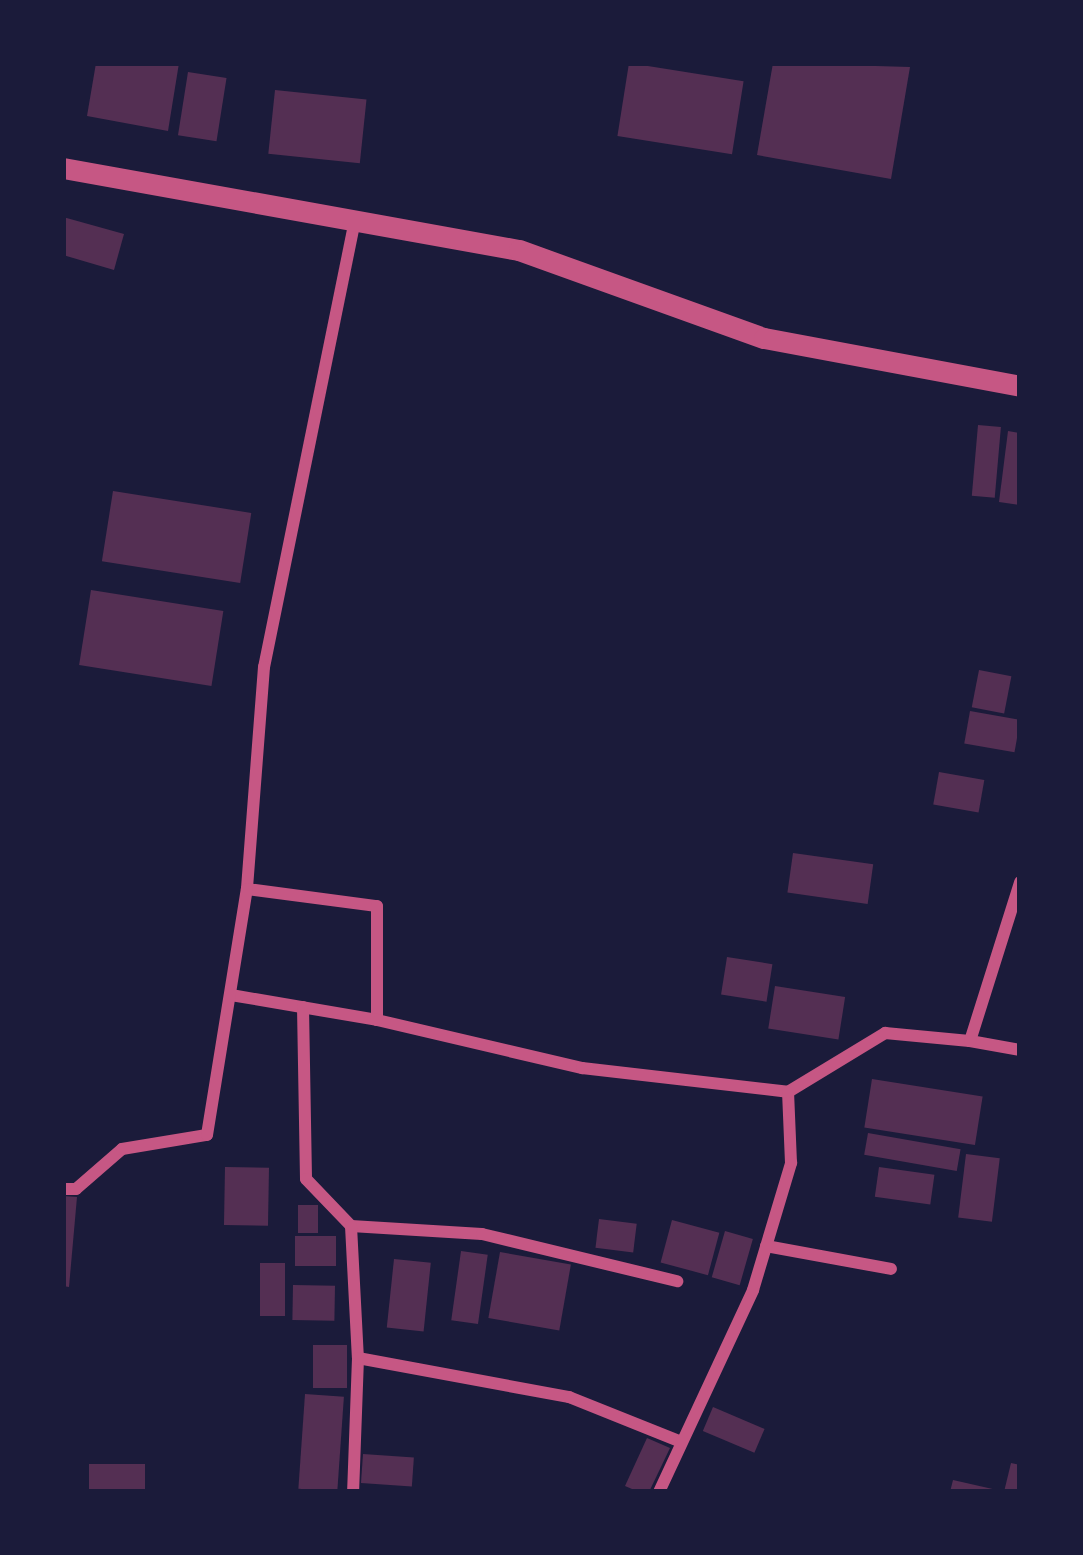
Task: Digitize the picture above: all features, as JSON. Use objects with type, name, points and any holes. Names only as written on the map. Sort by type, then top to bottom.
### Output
[{"type":"street","points":[[63,168],[356,215],[518,250],[764,338],[1020,386]]},
{"type":"street","points":[[63,1189],[76,1189],[122,1149],[207,1136],[247,890],[264,667],[356,215]]},
{"type":"street","points":[[970,1042],[1020,882]]},
{"type":"street","points":[[247,890],[377,906],[377,1020]]},
{"type":"street","points":[[231,995],[377,1020],[582,1068],[788,1092],[885,1034],[1020,1050]]},
{"type":"street","points":[[303,1007],[306,1179],[351,1226],[358,1358],[353,1492]]},
{"type":"street","points":[[659,1492],[766,1246],[790,1163],[788,1092]]},
{"type":"street","points":[[351,1226],[482,1234],[676,1281]]},
{"type":"street","points":[[766,1246],[891,1269]]},
{"type":"street","points":[[358,1358],[569,1397],[679,1441]]},
{"type":"building","points":[[96,63],[179,63],[168,131],[87,116]]},
{"type":"building","points":[[629,63],[744,81],[732,154],[617,136]]},
{"type":"building","points":[[773,63],[910,67],[891,179],[757,155]]},
{"type":"building","points":[[188,72],[227,78],[217,141],[178,135]]},
{"type":"building","points":[[275,90],[366,100],[360,163],[268,154]]},
{"type":"building","points":[[63,217],[124,234],[114,270],[63,255]]},
{"type":"building","points":[[978,425],[1001,427],[995,498],[972,496]]},
{"type":"building","points":[[1008,431],[1020,433],[1020,505],[999,502]]},
{"type":"building","points":[[113,491],[251,513],[240,583],[102,561]]},
{"type":"building","points":[[91,590],[223,611],[211,686],[79,665]]},
{"type":"building","points":[[979,670],[1011,676],[1004,714],[972,707]]},
{"type":"building","points":[[970,711],[1020,720],[1014,752],[964,743]]},
{"type":"building","points":[[939,772],[984,780],[979,812],[933,804]]},
{"type":"building","points":[[793,853],[873,864],[868,904],[787,893]]},
{"type":"building","points":[[727,957],[772,964],[766,1002],[721,995]]},
{"type":"building","points":[[775,986],[845,997],[838,1040],[768,1028]]},
{"type":"building","points":[[872,1079],[983,1097],[975,1145],[864,1127]]},
{"type":"building","points":[[868,1133],[961,1149],[957,1171],[864,1155]]},
{"type":"building","points":[[966,1154],[1000,1158],[992,1222],[958,1218]]},
{"type":"building","points":[[225,1167],[269,1168],[268,1226],[224,1225]]},
{"type":"building","points":[[879,1167],[934,1175],[930,1205],[875,1197]]},
{"type":"building","points":[[63,1196],[77,1197],[69,1287],[63,1286]]},
{"type":"building","points":[[298,1205],[318,1205],[318,1233],[298,1233]]},
{"type":"building","points":[[599,1219],[637,1224],[633,1252],[595,1248]]},
{"type":"building","points":[[672,1220],[719,1233],[708,1275],[661,1263]]},
{"type":"building","points":[[725,1231],[753,1239],[740,1285],[712,1277]]},
{"type":"building","points":[[295,1236],[336,1236],[336,1266],[295,1266]]},
{"type":"building","points":[[461,1251],[488,1255],[478,1324],[451,1320]]},
{"type":"building","points":[[500,1252],[571,1265],[559,1330],[488,1318]]},
{"type":"building","points":[[394,1259],[431,1263],[424,1331],[387,1328]]},
{"type":"building","points":[[260,1263],[285,1263],[285,1316],[260,1316]]},
{"type":"building","points":[[293,1285],[335,1286],[334,1321],[292,1320]]},
{"type":"building","points":[[313,1345],[347,1345],[347,1388],[313,1388]]},
{"type":"building","points":[[305,1394],[344,1397],[337,1491],[298,1489]]},
{"type":"building","points":[[713,1407],[765,1429],[754,1453],[703,1431]]},
{"type":"building","points":[[647,1438],[670,1448],[649,1492],[639,1492],[625,1486]]},
{"type":"building","points":[[363,1454],[414,1458],[412,1486],[361,1483]]},
{"type":"building","points":[[1011,1463],[1020,1465],[1020,1492],[1004,1492]]},
{"type":"building","points":[[89,1464],[145,1464],[145,1489],[89,1489]]},
{"type":"building","points":[[953,1480],[997,1490],[950,1492]]}]
